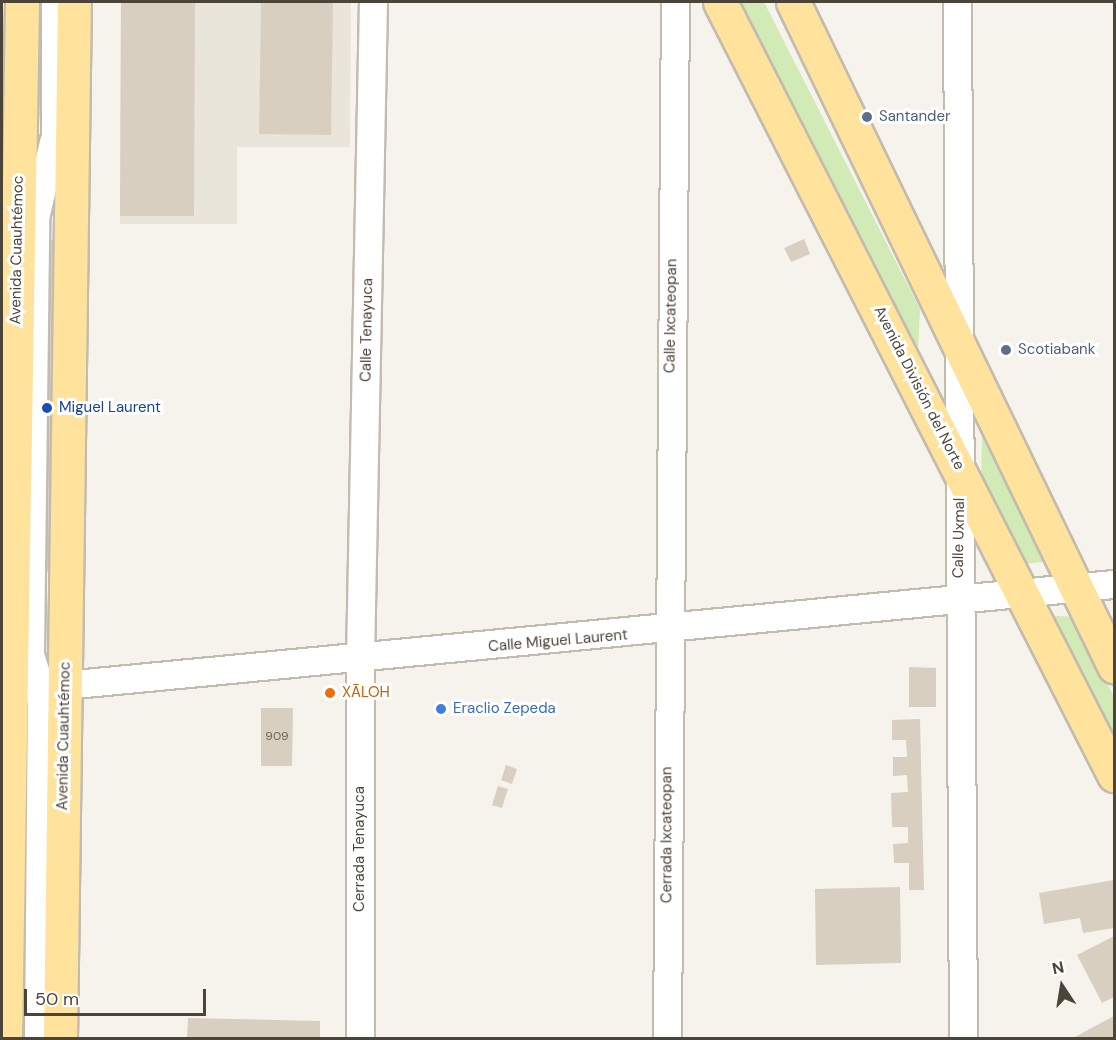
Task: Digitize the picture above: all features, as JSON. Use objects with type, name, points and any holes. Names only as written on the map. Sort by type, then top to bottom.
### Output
[{"type":"main road","name":"Avenida Cuauhtémoc","points":[[4,1038],[5,691],[22,2]]},
{"type":"main road","name":"Avenida Cuauhtémoc","points":[[60,1038],[53,689],[74,2]]},
{"type":"main road","name":"Avenida División del Norte","points":[[720,2],[1114,775]]},
{"type":"main road","points":[[792,2],[955,331],[1114,666]]},
{"type":"street","points":[[38,1038],[53,689],[30,653],[35,218],[53,142],[55,2]]},
{"type":"street","name":"Calle Tenayuca","points":[[360,659],[373,2]]},
{"type":"street","name":"Calle Ixcateopan","points":[[667,631],[675,2]]},
{"type":"street","name":"Calle Uxmal","points":[[957,2],[955,331],[960,469],[963,1038]]},
{"type":"street","name":"Calle Miguel Laurent","points":[[5,691],[53,689],[667,631],[1114,584]]},
{"type":"street","name":"Cerrada Ixcateopan","points":[[667,631],[667,1038]]},
{"type":"street","name":"Cerrada Tenayuca","points":[[360,659],[360,1038]]},
{"type":"shaded area","points":[[121,2],[351,2],[350,147],[237,147],[237,224],[120,224]]},
{"type":"green space","points":[[739,2],[764,2],[920,309],[918,350]]},
{"type":"green space","points":[[982,437],[1052,561],[1025,564],[981,479]]},
{"type":"green space","points":[[1047,615],[1074,617],[1114,697],[1114,746]]},
{"type":"building","points":[[121,2],[195,2],[194,216],[120,216]]},
{"type":"building","points":[[261,2],[333,2],[331,135],[259,134]]},
{"type":"building","points":[[44,239],[56,241],[58,572],[30,571]]},
{"type":"building","points":[[804,239],[810,254],[791,262],[784,248]]},
{"type":"building","points":[[909,667],[936,668],[936,707],[909,707]]},
{"type":"building","points":[[261,708],[293,708],[292,766],[261,766]]},
{"type":"building","points":[[920,719],[924,890],[909,890],[909,863],[894,863],[893,844],[908,843],[908,827],[892,827],[891,793],[908,792],[907,775],[893,776],[893,757],[907,757],[906,740],[892,740],[892,720]]},
{"type":"building","points":[[506,765],[517,769],[512,784],[501,780]]},
{"type":"building","points":[[498,786],[508,789],[502,808],[492,805]]},
{"type":"building","points":[[1114,880],[1114,928],[1083,933],[1080,918],[1044,924],[1039,893]]},
{"type":"building","points":[[900,887],[901,963],[816,965],[815,889]]},
{"type":"building","points":[[1114,936],[1114,997],[1102,1003],[1077,955]]},
{"type":"building","points":[[1114,1016],[1114,1038],[1073,1038]]},
{"type":"building","points":[[188,1018],[320,1021],[320,1038],[187,1038]]},
{"type":"place","name":"Santander","points":[[867,117]]},
{"type":"place","name":"Scotiabank","points":[[1006,350]]},
{"type":"place","name":"Miguel Laurent","points":[[47,408]]},
{"type":"place","name":"XĀLOH","points":[[330,693]]},
{"type":"place","name":"Eraclio Zepeda","points":[[441,709]]}]
